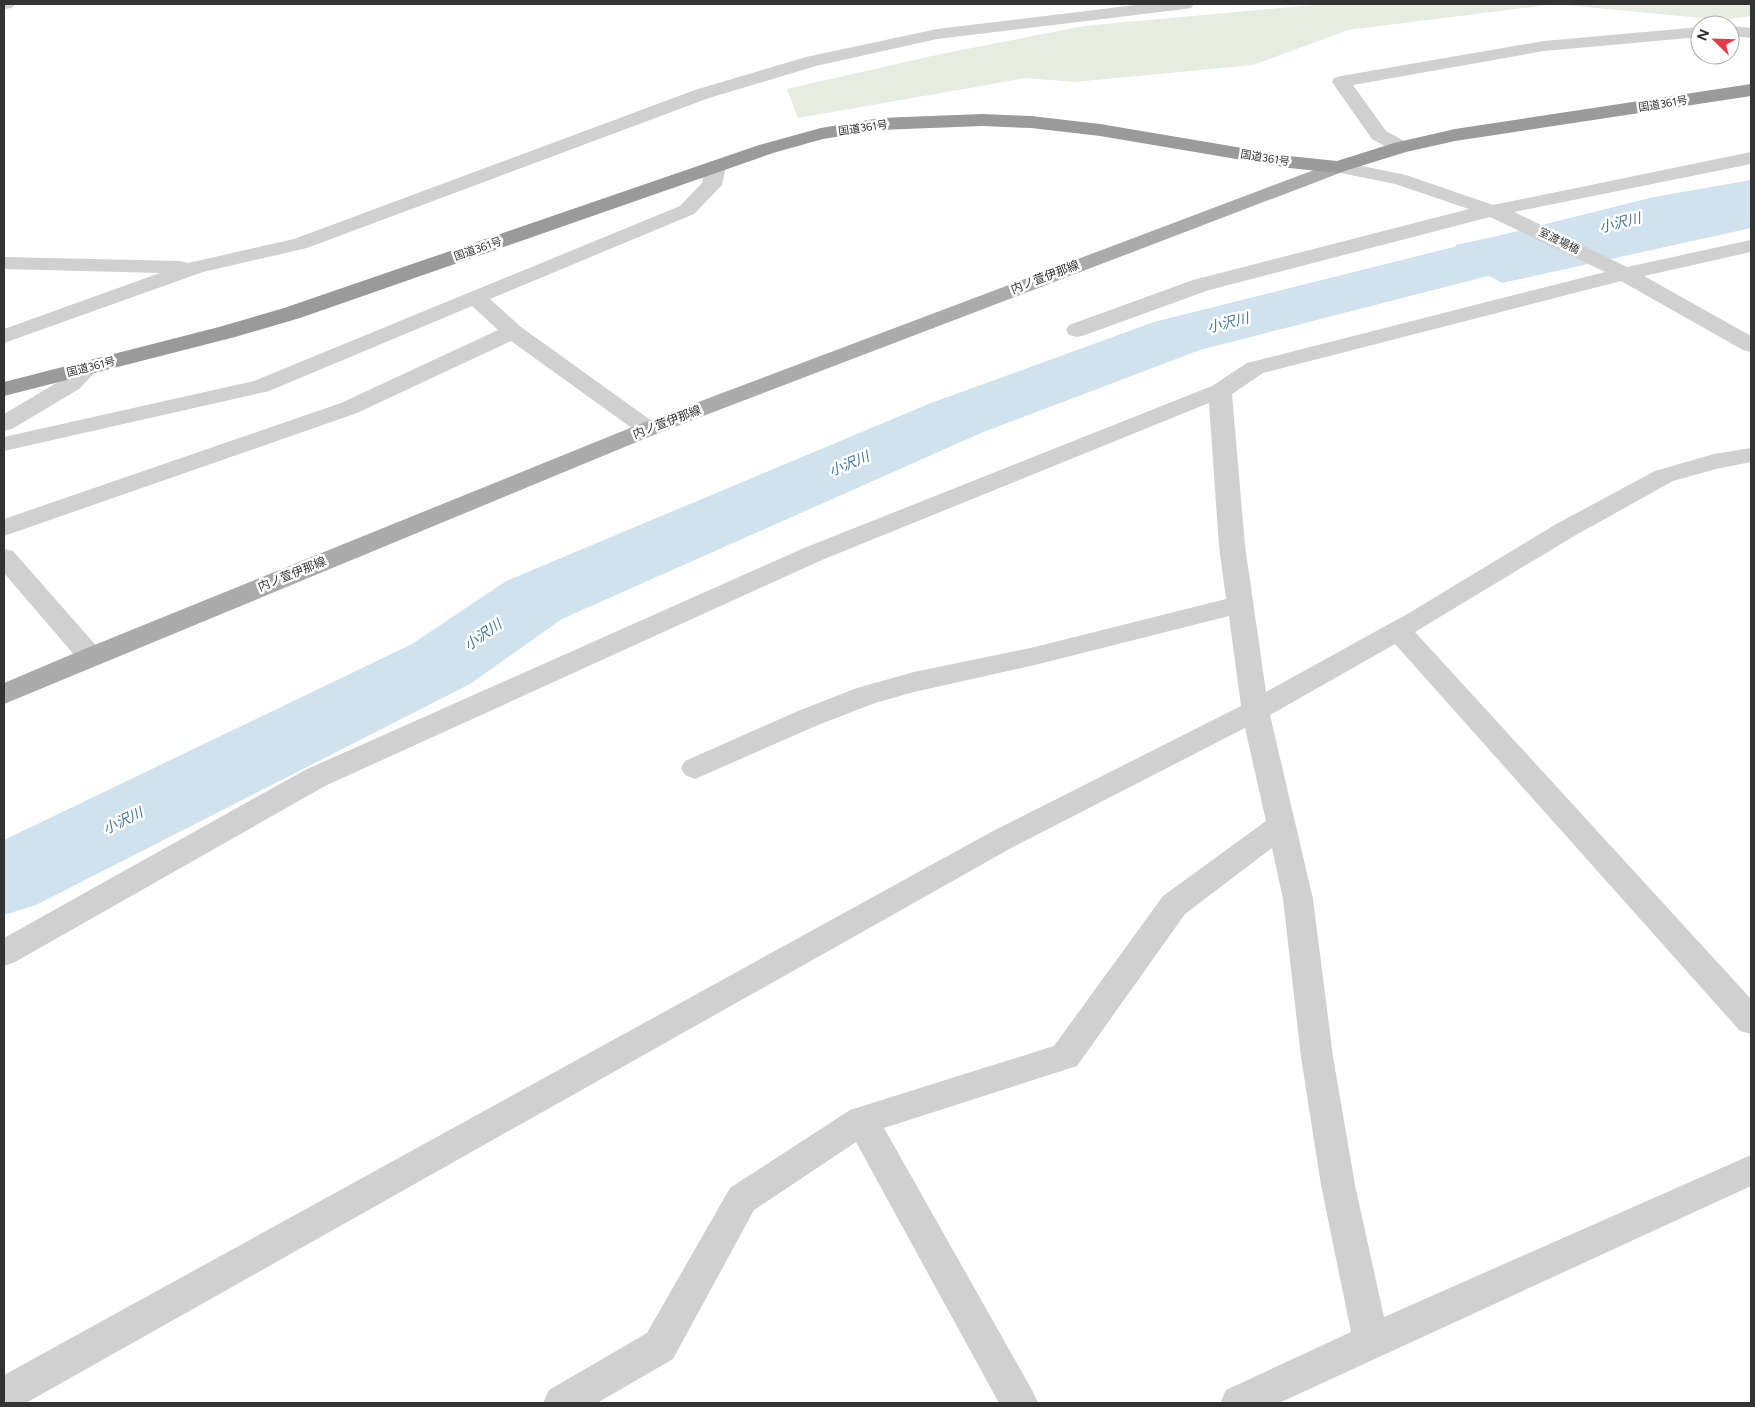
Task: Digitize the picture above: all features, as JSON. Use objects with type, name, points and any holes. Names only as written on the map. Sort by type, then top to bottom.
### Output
[{"type":"highway","name":"国道361号","points":[[4,389],[292,313],[766,149],[821,134],[880,124],[982,120],[1031,122],[1100,130],[1289,162],[1338,167],[1400,147],[1454,135],[1751,90]]},
{"type":"main road","name":"内ノ萱伊那線","points":[[4,694],[648,429],[1338,167]]},
{"type":"street","points":[[4,336],[197,267],[300,244],[702,94],[812,60],[938,34],[1185,4]]},
{"type":"street","points":[[1400,147],[1379,135],[1340,82],[1544,46],[1690,33]]},
{"type":"street","points":[[1077,330],[1201,285],[1490,211],[1751,158]]},
{"type":"street","points":[[4,444],[261,386],[687,210],[712,185],[716,166]]},
{"type":"street","name":"室渡場橋","points":[[1338,167],[1399,179],[1514,219],[1614,269],[1751,345]]},
{"type":"street","points":[[4,953],[315,778],[813,554],[1220,391],[1255,368],[1576,285],[1614,269],[1751,246]]},
{"type":"street","points":[[4,263],[197,267]]},
{"type":"street","points":[[476,298],[513,332],[648,429]]},
{"type":"street","points":[[4,528],[349,408],[513,332]]},
{"type":"street","points":[[4,424],[71,384],[88,368]]},
{"type":"street","points":[[1220,391],[1232,546],[1255,711],[1298,899],[1317,1057],[1338,1185],[1371,1340]]},
{"type":"street","points":[[4,1394],[1003,839],[1255,711],[1398,630],[1567,529],[1664,476],[1714,462],[1751,455]]},
{"type":"street","points":[[4,557],[91,657]]},
{"type":"street","points":[[695,768],[808,718],[867,695],[914,682],[1062,649],[1240,604]]},
{"type":"street","points":[[1398,630],[1751,1021]]},
{"type":"street","points":[[562,1403],[660,1346],[742,1199],[862,1120],[1066,1056],[1174,905],[1281,825]]},
{"type":"street","points":[[862,1120],[1019,1403]]},
{"type":"street","points":[[1239,1403],[1371,1340],[1751,1170]]},
{"type":"shaded area","points":[[1325,4],[1556,4],[1348,30],[1253,65],[1074,82],[1026,78],[798,118],[787,89],[936,55],[1084,26]]},
{"type":"shaded area","points":[[1556,4],[1751,4],[1751,16],[1740,18],[1740,15],[1690,15],[1690,17]]},
{"type":"water","points":[[1751,188],[1751,228],[1502,283],[1484,273],[1455,245],[1695,194],[1739,191]]},
{"type":"waterway","name":"小沢川","points":[[4,880],[441,664],[534,600],[956,418],[1177,336],[1368,286],[1654,215],[1751,198]]}]
